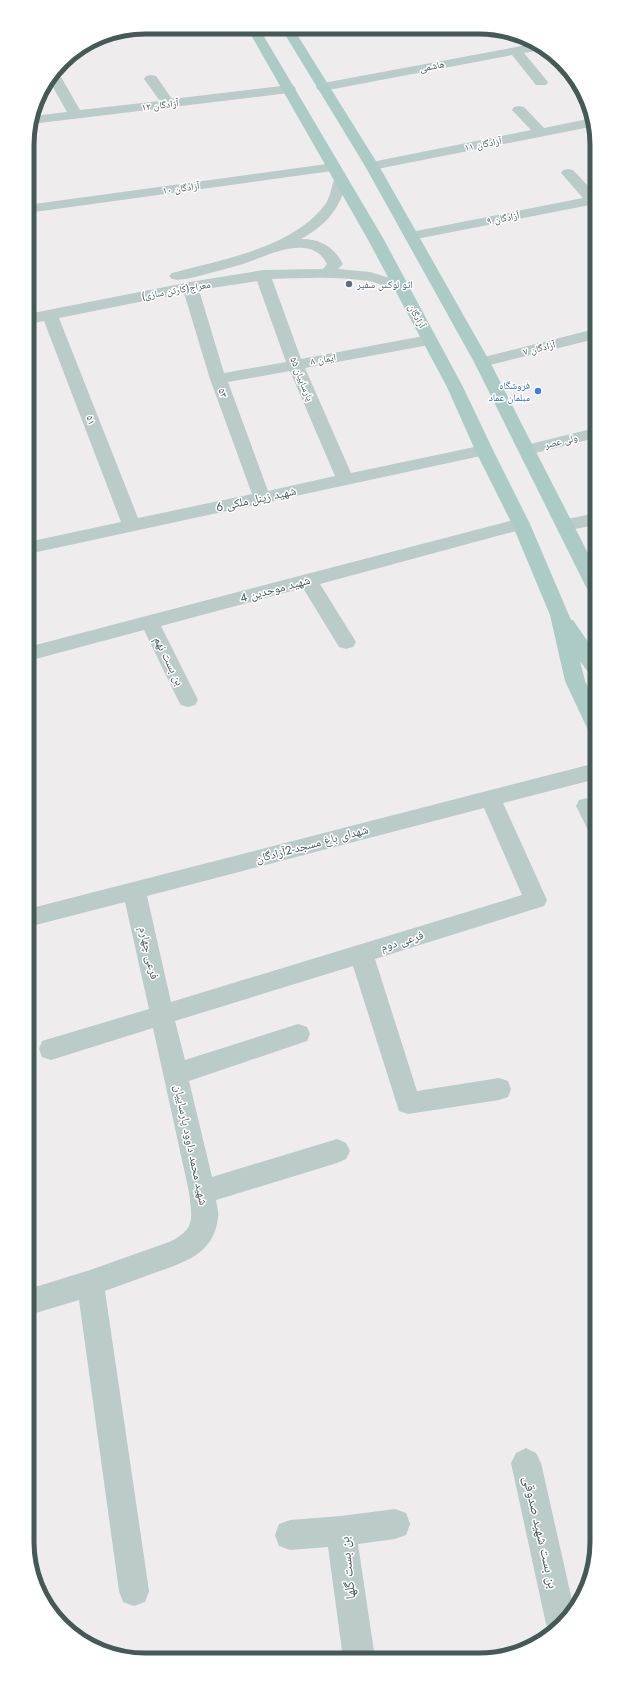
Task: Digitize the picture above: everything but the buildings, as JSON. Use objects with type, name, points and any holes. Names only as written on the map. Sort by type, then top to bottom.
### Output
[{"type":"main road","name":"آزادگان","points":[[274,34],[289,89],[401,286],[455,387],[484,450],[521,524],[560,615]]},
{"type":"main road","name":"آزادگان","points":[[276,34],[323,87],[372,166],[482,362],[528,450],[590,576]]},
{"type":"main road","points":[[560,615],[590,658]]},
{"type":"main road","points":[[560,615],[574,681],[590,714]]},
{"type":"street","name":"هاشمی","points":[[323,87],[532,48]]},
{"type":"street","points":[[515,51],[541,82]]},
{"type":"street","points":[[56,80],[76,115]]},
{"type":"street","points":[[151,80],[169,104]]},
{"type":"street","name":"۱۲ آزادگان","points":[[37,119],[289,89]]},
{"type":"street","points":[[519,110],[541,133]]},
{"type":"street","name":"۱۱ آزادگان","points":[[372,166],[588,123]]},
{"type":"street","points":[[280,245],[315,224],[330,208],[338,173]]},
{"type":"street","name":"۱۰ آزادگان","points":[[34,208],[338,173]]},
{"type":"street","points":[[568,173],[590,196]]},
{"type":"street","name":"۹ آزادگان","points":[[411,236],[590,201]]},
{"type":"street","points":[[280,245],[295,243],[310,244],[323,248],[332,255],[335,264],[326,273]]},
{"type":"street","name":"معراج(کارتن سازی)","points":[[34,306],[187,274],[257,254],[280,245]]},
{"type":"street","name":"معراج(کارتن سازی)","points":[[34,318],[190,287],[263,275],[326,273],[370,277],[401,286]]},
{"type":"street","name":"پارساییان ۵۵","points":[[263,275],[295,364],[345,480]]},
{"type":"street","name":"۵۳","points":[[190,287],[218,380],[262,498]]},
{"type":"street","name":"۵۱","points":[[50,314],[132,526]]},
{"type":"street","name":"۷ آزادگان","points":[[482,362],[590,335]]},
{"type":"street","name":"۸ ایمان","points":[[218,380],[295,364],[429,340]]},
{"type":"street","name":"ولی عصر","points":[[528,450],[590,434]]},
{"type":"street","name":"6 شهید زینل ملکی","points":[[34,547],[484,450]]},
{"type":"street","points":[[565,525],[590,520]]},
{"type":"street","name":"4 شهید موحدین","points":[[34,652],[521,524]]},
{"type":"street","points":[[308,580],[346,642]]},
{"type":"street","name":"بن بست نهم","points":[[150,622],[188,700]]},
{"type":"street","name":"شهدای‌ باغ مسجد-2آزادگان","points":[[34,916],[590,773]]},
{"type":"street","name":"فرعی دوم","points":[[52,1049],[536,900],[490,798]]},
{"type":"street","name":"فرعی چهارم","points":[[134,890],[163,1015]]},
{"type":"street","points":[[361,953],[408,1103],[499,1089]]},
{"type":"street","name":"شهید محمد داوود پارساییان","points":[[34,1300],[90,1283],[175,1253],[189,1246],[200,1234],[205,1218],[202,1192],[163,1015]]},
{"type":"street","points":[[176,1074],[298,1034]]},
{"type":"street","points":[[202,1192],[337,1151]]},
{"type":"street","points":[[90,1283],[134,1591]]},
{"type":"street","name":"بن بست شهید صدوقی","points":[[526,1463],[560,1617]]},
{"type":"street","name":"بن بست گلها","points":[[358,1653],[341,1531],[395,1524]]},
{"type":"street","points":[[290,1535],[341,1531]]},
{"type":"place","name":"اتو لوکس سفیر","points":[[349,284]]},
{"type":"place","name":"فروشگاه مبلمان عماد","points":[[538,391]]}]
